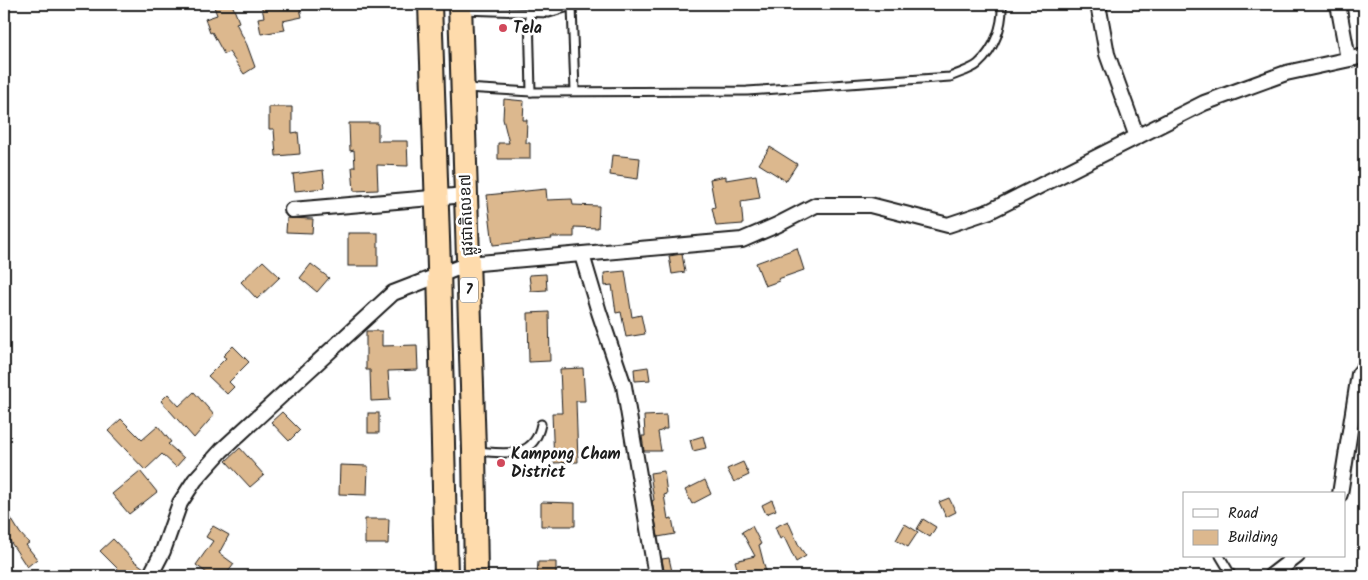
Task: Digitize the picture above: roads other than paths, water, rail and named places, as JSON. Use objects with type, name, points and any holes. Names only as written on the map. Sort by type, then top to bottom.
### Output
[{"type":"highway","name":"ផ្លូវជាតិលេខ៧","points":[[430,4],[446,576]]},
{"type":"highway","name":"ផ្លូវជាតិលេខ៧","points":[[460,7],[474,450],[476,576]]},
{"type":"street","points":[[1098,4],[1107,54],[1137,137]]},
{"type":"street","points":[[1338,4],[1348,59]]},
{"type":"street","points":[[150,576],[163,551],[180,503],[195,480],[222,450],[393,293],[468,264],[742,240],[777,225],[816,204],[870,205],[948,225],[990,211],[1204,103],[1286,74],[1364,56]]},
{"type":"street","points":[[292,210],[466,195]]},
{"type":"street","points":[[582,255],[624,386],[656,576]]},
{"type":"street","points":[[1340,492],[1359,374],[1364,368]]},
{"type":"street","points":[[1271,576],[1295,558]]},
{"type":"lane","points":[[462,88],[531,92],[747,92],[950,77],[978,65],[993,46],[1002,18],[1002,4]]},
{"type":"lane","points":[[460,7],[529,14],[549,13],[574,5],[575,91]]},
{"type":"lane","points":[[529,14],[531,92]]},
{"type":"lane","points":[[474,450],[512,453],[524,450],[539,433],[541,424]]},
{"type":"lane","points":[[1221,558],[1232,576]]},
{"type":"place","name":"Tela","points":[[503,28]]},
{"type":"place","name":"Kampong Cham District","points":[[501,463]]}]
